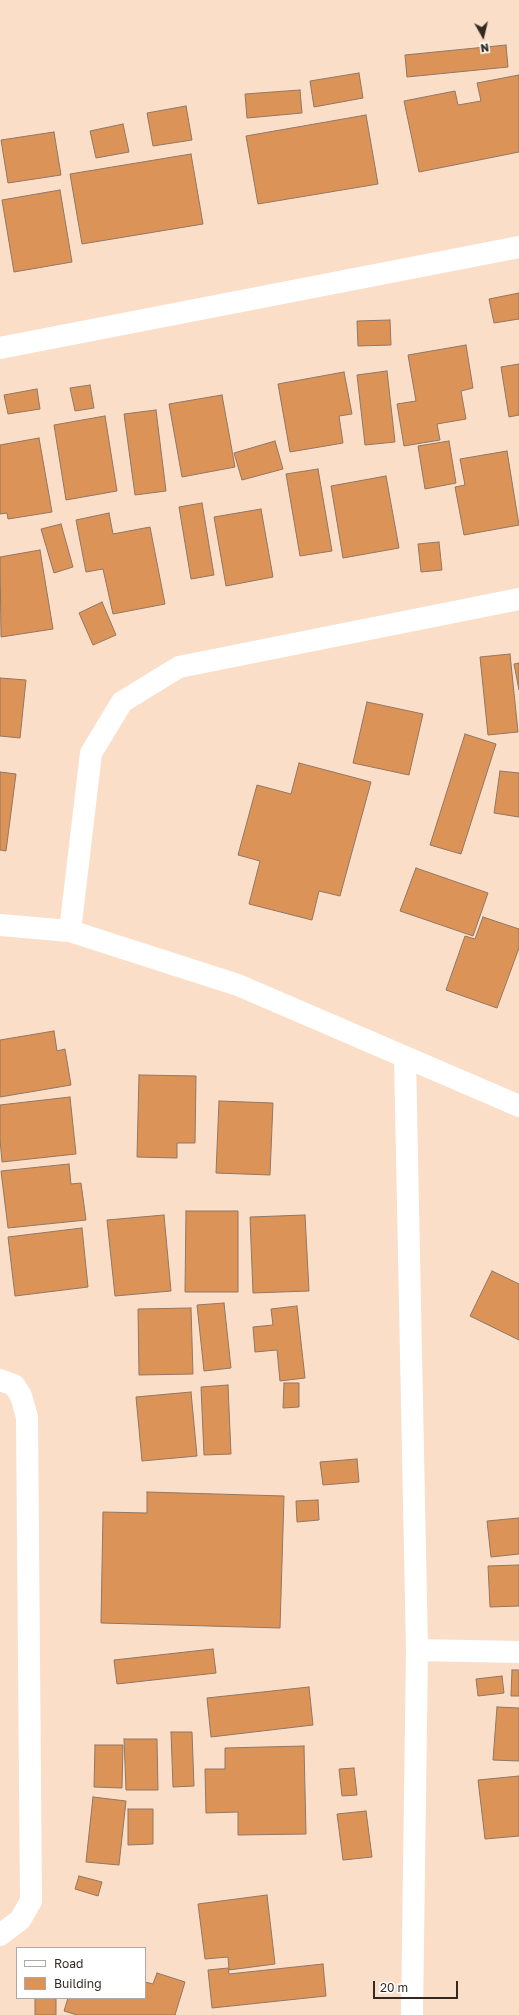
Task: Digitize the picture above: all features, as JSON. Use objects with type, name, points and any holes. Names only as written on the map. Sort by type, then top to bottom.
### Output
[{"type":"street","points":[[0,348],[519,247]]},
{"type":"street","points":[[70,931],[91,753],[122,702],[179,667],[519,599]]},
{"type":"street","points":[[0,925],[70,931],[238,985],[519,1106]]},
{"type":"street","points":[[405,1057],[416,1650],[412,2015]]},
{"type":"street","points":[[0,1380],[14,1385],[21,1396],[27,1417],[31,1901],[20,1920],[0,1935]]},
{"type":"street","points":[[416,1650],[519,1652]]},
{"type":"building","points":[[506,45],[508,67],[407,77],[405,55]]},
{"type":"building","points":[[359,73],[363,98],[314,107],[310,81]]},
{"type":"building","points":[[519,75],[519,152],[419,172],[404,101],[455,91],[458,105],[481,101],[477,83]]},
{"type":"building","points":[[300,90],[302,113],[247,118],[245,94]]},
{"type":"building","points":[[186,106],[192,140],[153,146],[147,113]]},
{"type":"building","points":[[366,115],[378,184],[258,204],[246,136]]},
{"type":"building","points":[[123,124],[129,152],[96,158],[90,131]]},
{"type":"building","points":[[54,132],[61,175],[8,183],[1,140]]},
{"type":"building","points":[[191,154],[203,224],[82,244],[70,174]]},
{"type":"building","points":[[60,190],[72,262],[14,272],[2,200]]},
{"type":"building","points":[[519,293],[519,319],[494,323],[489,299]]},
{"type":"building","points":[[390,320],[391,345],[358,346],[357,321]]},
{"type":"building","points":[[466,345],[473,388],[461,391],[466,419],[437,424],[440,440],[404,446],[397,404],[416,401],[408,355]]},
{"type":"building","points":[[519,364],[519,415],[509,417],[501,367]]},
{"type":"building","points":[[387,371],[395,442],[365,445],[357,375]]},
{"type":"building","points":[[344,372],[352,414],[339,416],[343,443],[290,452],[278,384]]},
{"type":"building","points":[[90,385],[94,408],[75,411],[70,388]]},
{"type":"building","points":[[37,389],[40,409],[8,414],[4,395]]},
{"type":"building","points":[[222,395],[235,467],[182,477],[169,404]]},
{"type":"building","points":[[156,410],[166,491],[135,495],[124,414]]},
{"type":"building","points":[[105,416],[117,491],[66,500],[54,425]]},
{"type":"building","points":[[39,438],[52,512],[8,519],[7,513],[0,514],[0,445]]},
{"type":"building","points":[[275,441],[283,469],[242,480],[234,453]]},
{"type":"building","points":[[449,441],[456,483],[425,489],[418,446]]},
{"type":"building","points":[[507,451],[519,525],[464,535],[455,487],[465,485],[460,459]]},
{"type":"building","points":[[318,469],[332,551],[300,556],[286,474]]},
{"type":"building","points":[[386,476],[399,548],[343,558],[331,486]]},
{"type":"building","points":[[202,503],[214,575],[191,579],[179,507]]},
{"type":"building","points":[[261,509],[273,577],[226,586],[214,517]]},
{"type":"building","points":[[109,513],[113,534],[150,527],[165,604],[113,614],[103,569],[86,572],[76,520]]},
{"type":"building","points":[[61,524],[73,567],[54,573],[41,529]]},
{"type":"building","points":[[439,542],[442,570],[421,572],[418,544]]},
{"type":"building","points":[[40,550],[53,629],[1,637],[0,557]]},
{"type":"building","points":[[102,602],[116,635],[93,645],[79,613]]},
{"type":"building","points":[[510,654],[518,732],[488,735],[480,657]]},
{"type":"building","points":[[519,663],[519,690],[514,664]]},
{"type":"building","points":[[0,678],[26,680],[20,738],[0,736]]},
{"type":"building","points":[[367,702],[423,714],[409,775],[353,763]]},
{"type":"building","points":[[465,734],[496,744],[461,854],[430,845]]},
{"type":"building","points":[[299,763],[371,782],[340,896],[319,891],[312,920],[249,904],[260,861],[238,855],[257,785],[291,794]]},
{"type":"building","points":[[500,771],[519,773],[519,817],[494,813]]},
{"type":"building","points":[[0,772],[16,774],[6,851],[0,850]]},
{"type":"building","points":[[416,868],[488,893],[473,936],[400,911]]},
{"type":"building","points":[[483,917],[519,929],[519,948],[497,1008],[446,990],[465,936],[475,939]]},
{"type":"building","points":[[54,1031],[57,1051],[65,1049],[71,1085],[0,1097],[0,1040]]},
{"type":"building","points":[[139,1075],[196,1076],[195,1143],[177,1143],[177,1158],[137,1157]]},
{"type":"building","points":[[70,1097],[76,1154],[2,1162],[0,1105]]},
{"type":"building","points":[[219,1101],[273,1103],[270,1175],[216,1173]]},
{"type":"building","points":[[69,1164],[71,1184],[81,1183],[86,1220],[8,1228],[1,1171]]},
{"type":"building","points":[[186,1211],[238,1211],[238,1292],[185,1292]]},
{"type":"building","points":[[164,1215],[171,1291],[115,1296],[107,1220]]},
{"type":"building","points":[[305,1215],[309,1291],[253,1293],[250,1217]]},
{"type":"building","points":[[82,1228],[88,1287],[15,1296],[8,1237]]},
{"type":"building","points":[[492,1271],[519,1284],[519,1340],[470,1316]]},
{"type":"building","points":[[224,1303],[231,1368],[204,1371],[197,1305]]},
{"type":"building","points":[[297,1306],[305,1378],[280,1381],[277,1350],[255,1352],[253,1327],[273,1325],[271,1309]]},
{"type":"building","points":[[191,1308],[193,1374],[139,1375],[138,1309]]},
{"type":"building","points":[[284,1383],[299,1383],[299,1407],[283,1408]]},
{"type":"building","points":[[228,1385],[231,1454],[204,1455],[201,1387]]},
{"type":"building","points":[[191,1392],[197,1456],[142,1461],[136,1397]]},
{"type":"building","points":[[357,1459],[359,1482],[323,1485],[320,1462]]},
{"type":"building","points":[[147,1492],[284,1496],[280,1628],[101,1623],[103,1512],[147,1513]]},
{"type":"building","points":[[318,1500],[319,1520],[297,1522],[296,1501]]},
{"type":"building","points":[[519,1518],[519,1554],[491,1557],[487,1521]]},
{"type":"building","points":[[519,1565],[519,1606],[490,1607],[488,1566]]},
{"type":"building","points":[[213,1649],[216,1673],[117,1684],[114,1660]]},
{"type":"building","points":[[512,1670],[519,1670],[519,1696],[511,1696]]},
{"type":"building","points":[[502,1676],[504,1693],[478,1696],[476,1679]]},
{"type":"building","points":[[309,1687],[313,1725],[211,1737],[207,1698]]},
{"type":"building","points":[[497,1707],[519,1708],[519,1761],[493,1760]]},
{"type":"building","points":[[171,1732],[192,1732],[194,1786],[173,1787]]},
{"type":"building","points":[[124,1739],[157,1739],[158,1790],[126,1790]]},
{"type":"building","points":[[95,1745],[123,1745],[122,1788],[94,1787]]},
{"type":"building","points":[[304,1746],[306,1834],[238,1835],[238,1812],[206,1813],[205,1769],[225,1769],[225,1748]]},
{"type":"building","points":[[354,1768],[357,1795],[342,1796],[339,1769]]},
{"type":"building","points":[[519,1776],[519,1836],[485,1839],[478,1780]]},
{"type":"building","points":[[93,1797],[126,1801],[119,1865],[86,1862]]},
{"type":"building","points":[[128,1809],[153,1809],[153,1844],[128,1845]]},
{"type":"building","points":[[366,1811],[372,1857],[343,1860],[337,1814]]},
{"type":"building","points":[[79,1876],[102,1882],[98,1896],[75,1889]]},
{"type":"building","points":[[267,1895],[275,1964],[229,1970],[228,1957],[205,1959],[198,1904]]},
{"type":"building","points":[[323,1964],[326,1996],[212,2008],[208,1970],[228,1968],[229,1974]]},
{"type":"building","points":[[157,1973],[185,1982],[175,2015],[77,2015],[64,2011],[68,1999],[146,1999],[146,1982],[153,1984]]},
{"type":"building","points":[[35,1999],[56,1999],[56,2015],[35,2015]]}]
